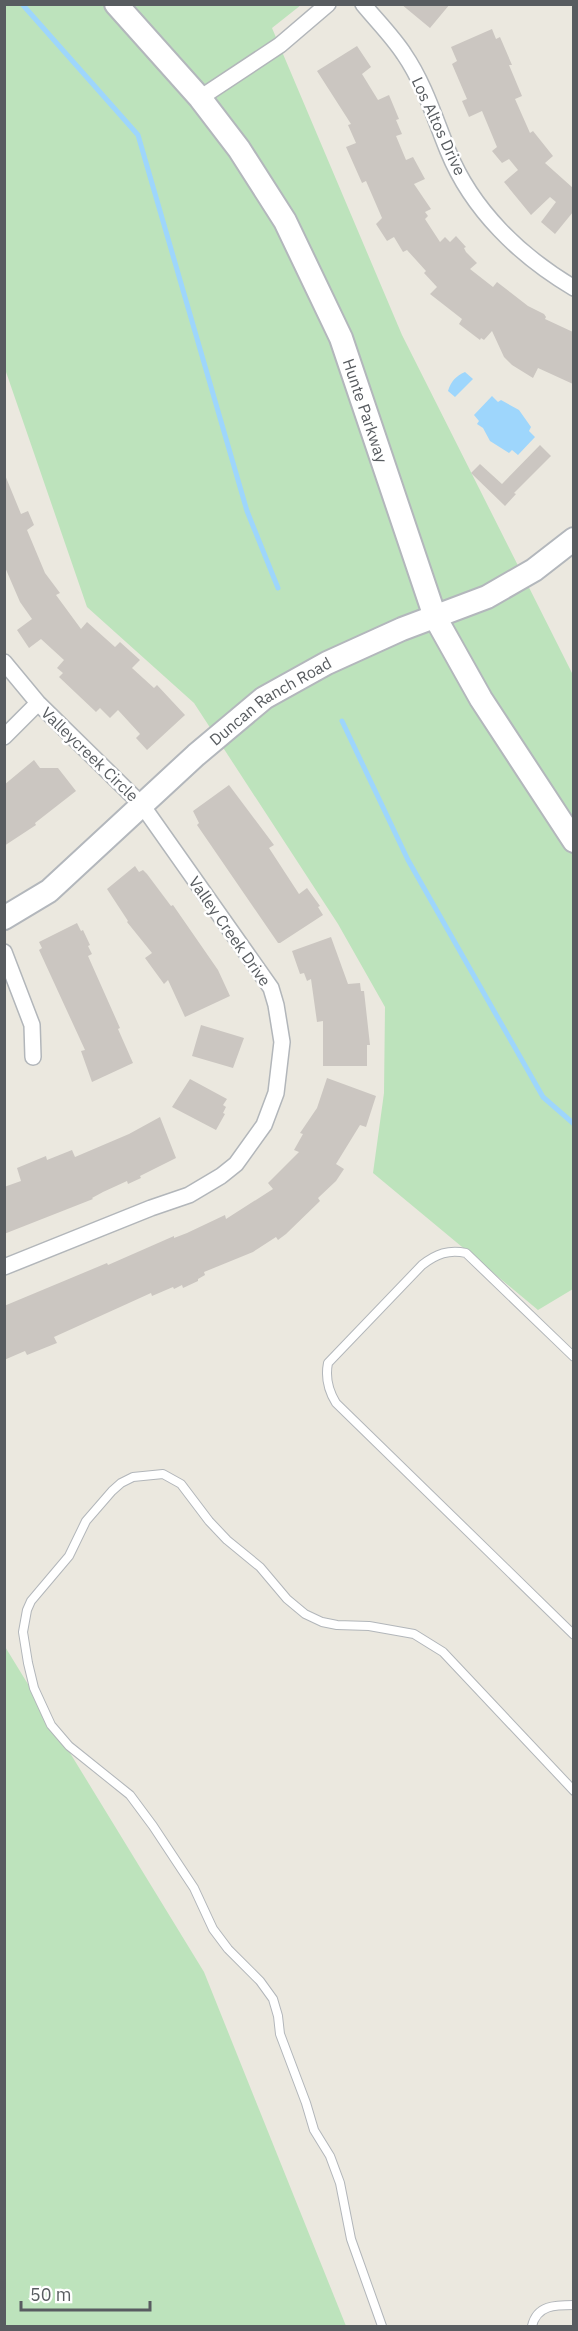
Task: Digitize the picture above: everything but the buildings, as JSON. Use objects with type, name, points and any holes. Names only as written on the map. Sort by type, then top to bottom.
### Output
[{"type":"street","name":"Hunte Parkway","points":[[116,4],[200,98],[239,149],[285,221],[341,338],[435,617],[481,699],[573,841]]},
{"type":"street","points":[[200,98],[280,45],[328,4]]},
{"type":"street","name":"Los Altos Drive","points":[[363,4],[405,55],[423,90],[449,152],[478,204],[511,242],[531,260],[573,288]]},
{"type":"street","name":"Duncan Ranch Road","points":[[4,918],[49,891],[196,755],[264,698],[327,663],[402,629],[470,604],[511,584],[557,554],[573,539]]},
{"type":"street","name":"Valleycreek Circle","points":[[4,662],[38,704],[142,805]]},
{"type":"street","name":"Valleycreek Circle","points":[[4,737],[38,704]]},
{"type":"street","name":"Valley Creek Drive","points":[[4,1267],[189,1195],[221,1176],[236,1164],[264,1125],[276,1093],[282,1042],[271,988],[142,805]]},
{"type":"street","points":[[4,952],[32,1025],[33,1057]]},
{"type":"lane","points":[[573,1357],[466,1253],[455,1250],[434,1256],[422,1265],[328,1363],[326,1374],[329,1392],[336,1403],[573,1635]]},
{"type":"lane","points":[[382,2326],[351,2239],[340,2183],[330,2156],[314,2130],[280,2034],[273,1999],[260,1981],[228,1949],[218,1935],[194,1888],[130,1795],[69,1746],[51,1725],[34,1688],[28,1664],[23,1632],[27,1610],[69,1556],[86,1521],[112,1491],[133,1477],[163,1474],[181,1484],[209,1521],[227,1540],[260,1567],[287,1599],[305,1614],[322,1622],[337,1625],[369,1626],[414,1634],[443,1652],[573,1791]]},
{"type":"lane","points":[[532,2326],[534,2318],[543,2309],[557,2305],[573,2305]]},
{"type":"green space","points":[[4,5],[301,5],[272,28],[402,335],[573,675],[573,1289],[538,1310],[373,1173],[384,1093],[385,1007],[338,924],[194,703],[87,607],[5,369]]},
{"type":"green space","points":[[4,1645],[204,1972],[346,2326],[5,2326]]},
{"type":"water","points":[[465,372],[473,379],[455,397],[448,391],[449,387],[454,379]]},
{"type":"water","points":[[492,396],[498,402],[501,400],[519,410],[531,427],[529,431],[535,437],[518,455],[512,450],[509,453],[490,441],[483,428],[477,424],[479,421],[474,415]]},
{"type":"waterway","points":[[22,4],[138,135],[247,511],[278,588]]},
{"type":"waterway","points":[[342,721],[408,860],[543,1097],[574,1124]]}]
